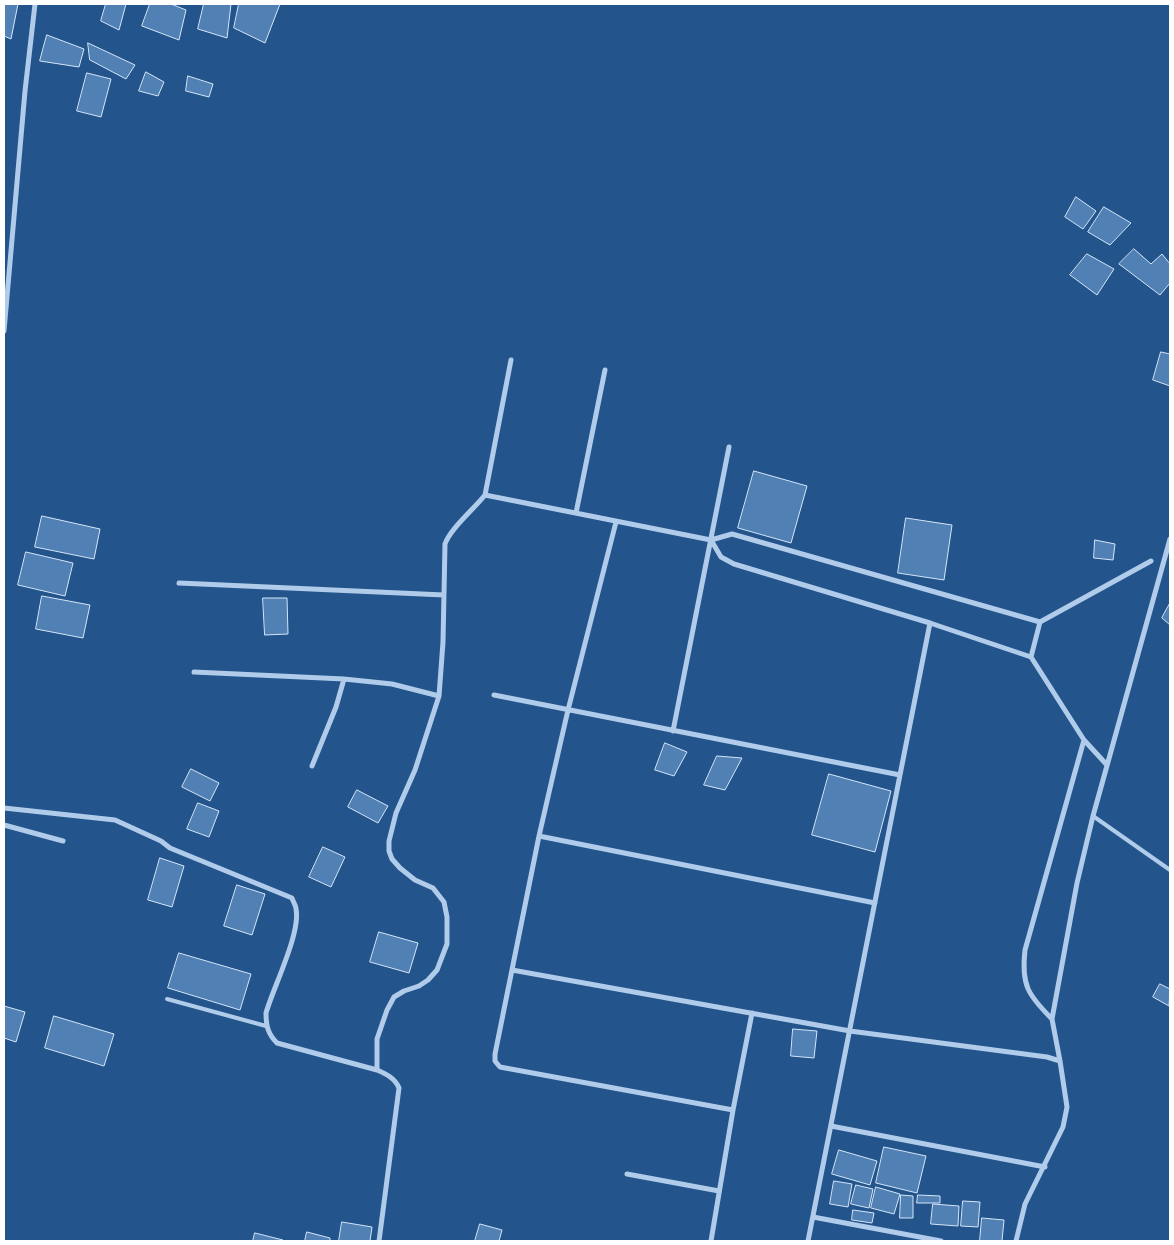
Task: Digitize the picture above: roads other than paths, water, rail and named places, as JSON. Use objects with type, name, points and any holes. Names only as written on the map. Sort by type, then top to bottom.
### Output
[{"type":"street","points":[[4,331],[25,91],[35,4]]},
{"type":"street","points":[[377,1070],[377,1038],[387,1010],[394,998],[404,991],[419,986],[428,980],[437,970],[447,944],[447,917],[444,902],[432,888],[415,880],[400,868],[392,859],[389,851],[389,841],[396,813],[418,762],[439,696],[443,642],[445,544],[447,537],[474,510],[485,495],[511,360]]},
{"type":"street","points":[[576,513],[605,370]]},
{"type":"street","points":[[673,731],[729,448]]},
{"type":"street","points":[[485,495],[711,540],[732,534],[1040,622],[1151,561]]},
{"type":"street","points":[[616,522],[568,710],[539,836],[495,1060],[500,1067],[733,1110]]},
{"type":"street","points":[[1016,1241],[1025,1204],[1045,1167],[1063,1127],[1067,1107],[1052,1019],[1077,883],[1093,816],[1170,539]]},
{"type":"street","points":[[711,540],[721,557],[734,564],[930,623],[1031,657],[1084,740],[1107,765]]},
{"type":"street","points":[[179,584],[444,595]]},
{"type":"street","points":[[1031,657],[1040,622]]},
{"type":"street","points":[[808,1241],[930,623]]},
{"type":"street","points":[[194,672],[344,679],[392,684],[439,696]]},
{"type":"street","points":[[312,766],[334,715],[344,679]]},
{"type":"street","points":[[494,695],[900,775]]},
{"type":"street","points":[[1052,1019],[1034,1002],[1027,990],[1023,966],[1024,950],[1084,740]]},
{"type":"street","points":[[4,808],[115,820],[161,841],[170,848],[292,898],[297,909],[295,927],[291,944],[270,997],[266,1013],[266,1026],[270,1036],[277,1043],[377,1070],[391,1077],[397,1082],[399,1088],[379,1241]]},
{"type":"street","points":[[4,825],[63,841]]},
{"type":"street","points":[[539,836],[875,903]]},
{"type":"street","points":[[512,970],[850,1031],[1047,1057],[1060,1061]]},
{"type":"street","points":[[711,1241],[733,1110],[752,1013]]},
{"type":"street","points":[[831,1126],[1045,1167]]},
{"type":"street","points":[[627,1174],[719,1191]]},
{"type":"street","points":[[813,1217],[941,1241]]},
{"type":"lane","points":[[1093,816],[1170,870]]},
{"type":"lane","points":[[167,999],[266,1026]]}]
